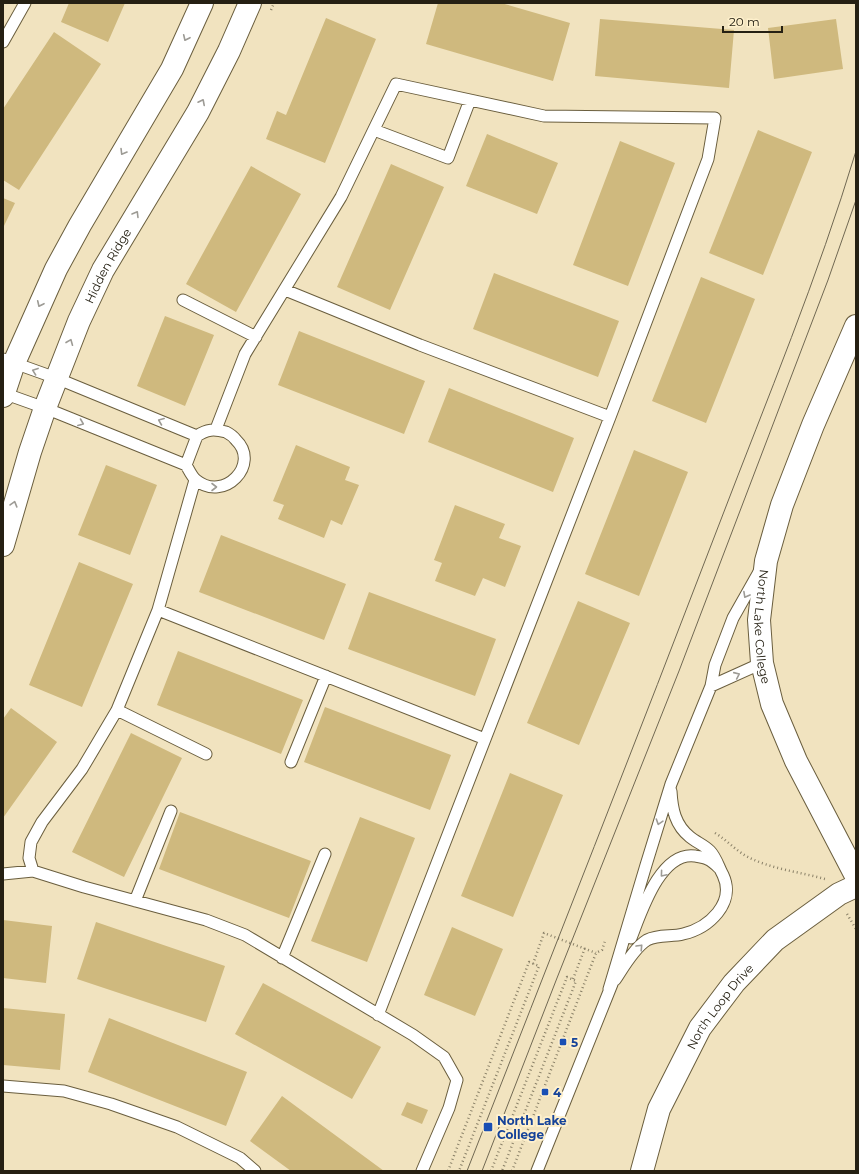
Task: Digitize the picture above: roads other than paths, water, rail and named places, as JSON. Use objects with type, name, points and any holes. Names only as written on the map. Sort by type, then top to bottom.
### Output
[{"type":"street","points":[[3,394],[9,361],[80,225],[172,69],[202,3]]},
{"type":"street","name":"Hidden Ridge","points":[[3,545],[30,452],[56,378],[79,321],[103,270],[198,112],[229,51],[250,3]]},
{"type":"street","name":"North Lake College","points":[[856,326],[782,505],[766,561],[759,620],[762,663],[772,704],[796,761],[856,876]]},
{"type":"street","name":"North Loop Drive","points":[[642,1171],[658,1109],[700,1028],[730,988],[775,940],[839,894],[856,886]]},
{"type":"lane","points":[[3,42],[21,4]]},
{"type":"lane","points":[[216,429],[245,354],[341,197],[396,84],[544,116],[715,118],[708,159],[610,417],[378,1015]]},
{"type":"lane","points":[[374,130],[448,158],[470,100]]},
{"type":"lane","points":[[285,290],[420,345],[610,417]]},
{"type":"lane","points":[[183,300],[256,337]]},
{"type":"lane","points":[[9,361],[56,378],[197,436]]},
{"type":"lane","points":[[3,394],[45,408],[186,465],[195,480],[207,487],[221,487],[233,481],[242,470],[244,456],[239,443],[229,433],[216,429],[209,430],[197,436],[186,465]]},
{"type":"lane","points":[[33,871],[29,858],[31,842],[42,822],[82,769],[117,710],[158,610],[195,480]]},
{"type":"lane","points":[[609,989],[671,784],[712,686],[715,665],[733,618],[766,561]]},
{"type":"lane","points":[[158,610],[485,739]]},
{"type":"lane","points":[[712,686],[762,663]]},
{"type":"lane","points":[[291,762],[326,676]]},
{"type":"lane","points":[[117,710],[206,754]]},
{"type":"lane","points":[[609,989],[641,945],[655,937],[684,934],[708,924],[718,914],[726,899],[726,883],[711,851],[689,837],[680,826],[674,815],[671,784]]},
{"type":"lane","points":[[135,901],[171,811]]},
{"type":"lane","points":[[282,958],[325,854]]},
{"type":"lane","points":[[537,1171],[609,989],[651,889],[674,861],[690,856],[706,858],[720,868]]},
{"type":"lane","points":[[3,874],[33,871],[206,920],[245,935],[413,1035],[444,1057],[457,1080],[449,1108],[422,1171]]},
{"type":"lane","points":[[3,1086],[64,1091],[111,1104],[177,1127],[240,1158],[255,1171]]},
{"type":"tram line","points":[[467,1171],[809,291],[856,151]]},
{"type":"tram line","points":[[482,1171],[679,671],[828,280],[856,200]]},
{"type":"place","name":"5","points":[[563,1042]]},
{"type":"place","name":"4","points":[[545,1092]]},
{"type":"place","name":"North Lake College","points":[[488,1127]]}]
